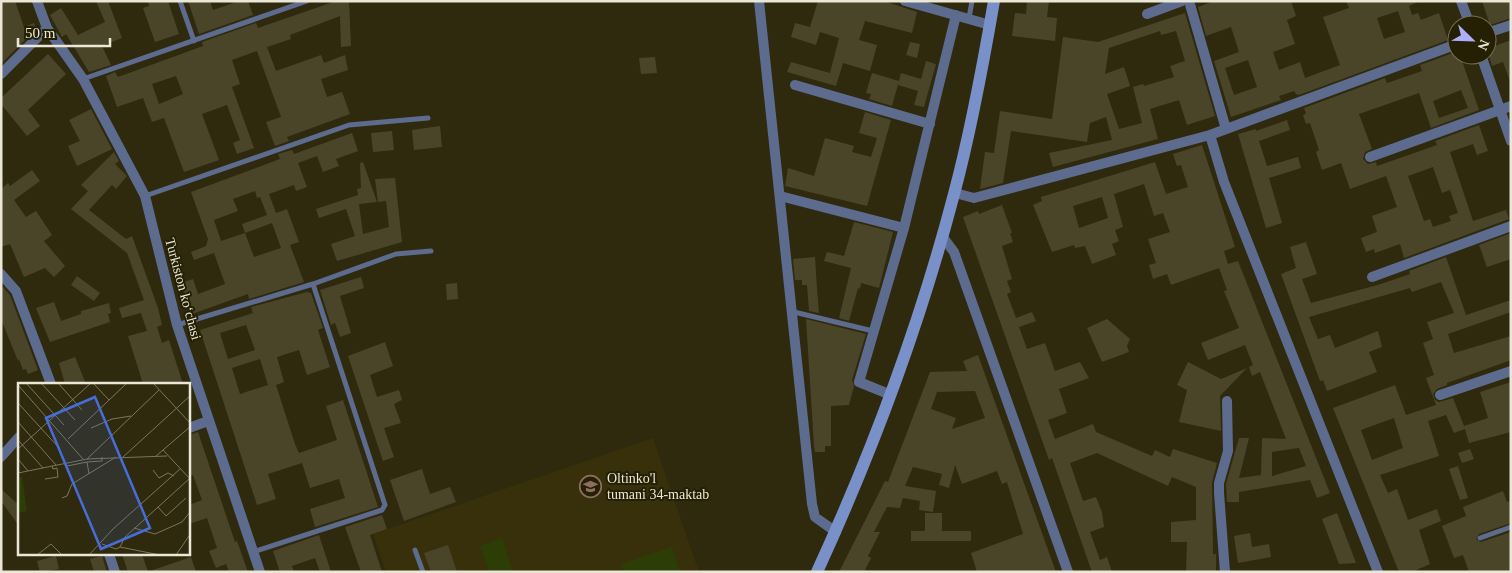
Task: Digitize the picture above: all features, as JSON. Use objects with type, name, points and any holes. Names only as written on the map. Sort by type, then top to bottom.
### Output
[{"type":"street","name":"Turkiston koʻchasi","points":[[37,1],[48,28],[84,79],[145,196],[178,325],[208,421],[260,572]]},
{"type":"street","points":[[759,1],[815,517],[836,532]]},
{"type":"street","points":[[905,1],[990,24]]},
{"type":"street","points":[[817,572],[866,464],[891,395],[942,236],[955,193],[994,1]]},
{"type":"street","points":[[1147,14],[1182,1]]},
{"type":"street","points":[[1189,1],[1226,130]]},
{"type":"street","points":[[1461,1],[1466,15]]},
{"type":"street","points":[[891,395],[859,382],[904,228],[956,15]]},
{"type":"street","points":[[1497,30],[1511,25]]},
{"type":"street","points":[[1,74],[48,28]]},
{"type":"street","points":[[955,193],[974,198],[1210,136],[1447,48]]},
{"type":"street","points":[[1486,65],[1506,108],[1511,141]]},
{"type":"street","points":[[795,85],[930,124]]},
{"type":"street","points":[[1370,157],[1506,108]]},
{"type":"street","points":[[1210,136],[1224,182],[1378,572]]},
{"type":"street","points":[[780,196],[904,228]]},
{"type":"street","points":[[1372,277],[1511,226]]},
{"type":"street","points":[[942,236],[954,252],[1068,572]]},
{"type":"street","points":[[1,274],[16,291],[51,383]]},
{"type":"street","points":[[1440,395],[1511,371]]},
{"type":"street","points":[[1225,572],[1219,483],[1228,451],[1227,401]]},
{"type":"street","points":[[190,428],[208,421]]},
{"type":"street","points":[[1,457],[18,438]]},
{"type":"street","points":[[110,556],[115,572]]},
{"type":"lane","points":[[180,1],[194,41]]},
{"type":"lane","points":[[84,79],[307,1]]},
{"type":"lane","points":[[969,18],[972,1]]},
{"type":"lane","points":[[145,196],[349,125],[428,118]]},
{"type":"lane","points":[[178,325],[313,284],[396,254],[431,252]]},
{"type":"lane","points":[[253,552],[382,510],[385,505],[313,284]]},
{"type":"lane","points":[[794,312],[874,332]]},
{"type":"lane","points":[[1480,538],[1511,527]]},
{"type":"lane","points":[[415,550],[422,572]]},
{"type":"shaded area","name":"Oltinko'l tumani 34-maktab","points":[[653,438],[699,572],[386,572],[373,534]]},
{"type":"green space","points":[[502,538],[513,572],[489,572],[480,546]]},
{"type":"green space","points":[[672,547],[680,572],[624,572],[621,564]]},
{"type":"building","points":[[1,1],[15,1],[24,27],[34,23],[36,29],[1,64]]},
{"type":"building","points":[[96,1],[108,1],[122,38],[102,46],[111,65],[89,72],[66,34],[62,37],[50,15],[61,8],[78,35],[105,22]]},
{"type":"building","points":[[148,1],[168,1],[179,34],[155,42],[143,8],[149,6]]},
{"type":"building","points":[[188,1],[210,1],[213,10],[239,1],[248,1],[253,15],[199,34]]},
{"type":"building","points":[[336,1],[349,1],[351,46],[341,47],[340,16],[290,35],[291,39],[267,47],[276,71],[321,55],[324,63],[345,55],[348,70],[321,79],[327,97],[342,92],[350,114],[287,137],[289,141],[275,146],[266,122],[281,117],[257,51],[232,60],[240,84],[232,87],[254,148],[237,154],[233,143],[240,140],[227,105],[202,114],[219,160],[184,172],[164,118],[152,122],[143,98],[117,107],[106,76],[115,72],[118,77],[203,46],[202,42],[256,23],[258,28]],"holes":[[[176,76],[183,94],[159,104],[152,84]]]},
{"type":"building","points":[[818,1],[884,1],[917,12],[912,33],[865,21],[859,40],[877,45],[870,71],[843,63],[836,86],[787,72],[791,62],[830,73],[839,38],[820,32],[816,45],[791,37],[795,23],[810,27]]},
{"type":"building","points":[[1027,1],[1049,1],[1047,17],[1057,18],[1055,41],[1012,36],[1015,13],[1026,14]]},
{"type":"building","points":[[1214,1],[1291,1],[1296,16],[1287,20],[1295,44],[1273,52],[1279,70],[1300,62],[1305,78],[1340,65],[1323,17],[1349,8],[1346,1],[1420,1],[1409,6],[1412,15],[1418,13],[1421,20],[1439,13],[1447,40],[1299,95],[1294,91],[1279,96],[1281,100],[1231,117],[1214,61],[1239,52],[1231,27],[1206,36],[1198,7]],"holes":[[[1398,11],[1405,32],[1384,39],[1377,18]],[[1248,60],[1257,87],[1234,95],[1225,68]]]},
{"type":"building","points":[[1482,1],[1511,1],[1511,18],[1497,23],[1497,15],[1487,15]]},
{"type":"building","points":[[1185,13],[1215,116],[1187,125],[1179,100],[1150,109],[1158,139],[1053,167],[1049,153],[1112,140],[1106,117],[1090,123],[1087,142],[1011,131],[1003,183],[980,189],[985,152],[994,153],[1000,111],[1052,119],[1063,37],[1098,42]],"holes":[[[1160,31],[1161,35],[1176,31],[1185,61],[1170,66],[1174,77],[1144,86],[1143,84],[1133,87],[1142,123],[1119,129],[1107,94],[1130,86],[1124,67],[1105,74],[1109,48]]]},
{"type":"building","points":[[1511,40],[1511,81],[1503,62],[1497,64],[1497,45]]},
{"type":"building","points":[[910,42],[920,44],[917,58],[906,55]]},
{"type":"building","points":[[48,54],[66,74],[28,110],[40,126],[27,136],[1,104],[1,98]]},
{"type":"building","points":[[1447,55],[1447,65],[1463,65],[1479,110],[1431,128],[1419,93],[1359,114],[1372,149],[1365,152],[1363,159],[1368,164],[1376,162],[1377,166],[1437,145],[1435,141],[1479,125],[1488,151],[1477,155],[1473,144],[1450,152],[1473,221],[1506,210],[1509,219],[1404,258],[1400,244],[1375,253],[1374,249],[1366,252],[1361,238],[1377,232],[1372,216],[1397,207],[1386,176],[1350,189],[1341,163],[1322,170],[1316,152],[1319,150],[1310,123],[1306,124],[1303,115],[1306,114],[1304,108],[1385,78],[1387,83],[1422,71],[1420,65]],"holes":[[[1461,90],[1468,108],[1439,118],[1433,101]],[[1433,167],[1442,193],[1450,190],[1458,213],[1449,216],[1451,221],[1433,227],[1430,219],[1424,221],[1408,176]]]},
{"type":"building","points":[[655,57],[657,73],[641,74],[639,58]]},
{"type":"building","points":[[926,61],[936,64],[924,107],[914,105],[918,91],[898,85],[901,73],[921,79]]},
{"type":"building","points":[[872,73],[899,81],[892,106],[869,99],[871,94],[866,93]]},
{"type":"building","points":[[91,109],[112,149],[77,166],[68,146],[80,141],[69,120]]},
{"type":"building","points":[[865,112],[891,120],[867,206],[785,186],[788,168],[814,176],[825,138],[854,146],[852,152],[871,157],[877,138],[859,133]]},
{"type":"building","points":[[1287,120],[1290,130],[1259,141],[1267,166],[1298,157],[1301,168],[1269,178],[1282,223],[1266,228],[1238,134],[1256,129],[1256,131]]},
{"type":"building","points":[[440,126],[442,147],[414,150],[412,130]]},
{"type":"building","points":[[392,131],[394,150],[373,152],[371,133]]},
{"type":"building","points":[[352,133],[358,151],[336,159],[339,166],[323,172],[317,156],[298,163],[307,187],[296,191],[294,185],[269,194],[276,213],[287,209],[299,242],[290,245],[304,282],[249,299],[248,294],[192,314],[181,283],[193,279],[198,294],[225,284],[214,253],[194,260],[191,252],[206,246],[208,239],[191,192],[280,159],[278,154],[292,150],[294,154]],"holes":[[[255,191],[257,198],[260,197],[267,215],[242,224],[245,233],[221,241],[214,220],[238,211],[233,199]],[[272,223],[281,248],[254,257],[245,233]]]},
{"type":"building","points":[[1202,145],[1235,247],[1224,251],[1228,264],[1238,261],[1330,493],[1317,498],[1310,480],[1239,492],[1239,502],[1227,502],[1226,484],[1239,438],[1249,438],[1239,478],[1261,475],[1262,438],[1286,439],[1260,372],[1252,376],[1249,367],[1253,365],[1245,345],[1208,360],[1201,343],[1239,328],[1224,291],[1227,290],[1219,268],[1171,285],[1167,274],[1153,279],[1149,265],[1156,263],[1148,239],[1170,232],[1163,213],[1154,216],[1144,184],[1114,194],[1123,227],[1115,230],[1119,241],[1112,244],[1116,255],[1092,264],[1085,246],[1075,248],[1074,245],[1052,252],[1033,205],[1042,201],[1041,197],[1155,162],[1166,194],[1188,187],[1181,165],[1177,166],[1173,154]],"holes":[[[1102,197],[1108,218],[1079,228],[1073,206]],[[1299,448],[1306,466],[1272,476],[1272,452]]]},
{"type":"building","points":[[114,152],[119,161],[115,164],[127,176],[116,189],[112,185],[89,210],[126,239],[132,236],[158,308],[162,325],[157,327],[162,343],[169,340],[183,383],[143,383],[128,336],[147,331],[141,313],[122,318],[119,308],[144,300],[127,253],[71,209],[88,191],[81,185]]},
{"type":"building","points":[[363,162],[377,202],[359,204],[363,234],[389,227],[386,201],[378,202],[375,179],[395,178],[402,242],[337,261],[331,244],[355,236],[346,209],[319,218],[316,209],[358,195],[357,189],[361,188],[360,163]]},
{"type":"building","points":[[32,170],[40,181],[14,200],[26,217],[36,211],[52,235],[44,241],[65,266],[54,277],[45,268],[24,277],[10,244],[1,247],[1,189],[8,183],[10,186]]},
{"type":"building","points":[[1002,205],[1012,233],[1010,233],[1013,242],[1002,246],[1012,279],[1007,281],[1011,292],[1007,294],[1016,318],[1032,312],[1036,321],[1019,327],[1027,349],[1045,343],[1055,371],[1080,362],[1089,378],[1059,389],[1067,413],[1048,420],[1055,439],[1093,424],[1096,432],[1152,456],[1155,450],[1170,457],[1173,449],[1217,463],[1212,483],[1213,554],[1216,554],[1216,572],[1186,572],[1187,542],[1171,542],[1171,522],[1196,520],[1196,487],[1172,477],[1168,486],[1097,453],[1070,463],[1083,501],[1096,497],[1102,512],[1104,527],[1090,532],[1100,560],[1107,557],[1112,572],[1092,572],[1052,458],[1049,460],[963,217],[978,211],[979,214]]},
{"type":"building","points":[[854,222],[893,232],[879,288],[861,283],[849,321],[839,318],[851,268],[824,261],[827,252],[844,256]]},
{"type":"building","points":[[1511,233],[1511,259],[1487,267],[1479,245]]},
{"type":"building","points":[[1306,242],[1317,274],[1302,279],[1311,303],[1381,284],[1410,274],[1409,271],[1446,257],[1466,315],[1511,300],[1511,312],[1448,334],[1454,353],[1511,336],[1511,360],[1447,383],[1447,385],[1437,389],[1433,394],[1435,400],[1439,402],[1453,398],[1464,426],[1488,418],[1480,392],[1511,382],[1511,432],[1469,443],[1465,429],[1454,433],[1446,415],[1428,421],[1439,456],[1380,475],[1388,493],[1397,489],[1408,520],[1437,509],[1441,521],[1419,530],[1430,564],[1412,572],[1399,572],[1333,408],[1395,385],[1406,415],[1436,405],[1426,378],[1434,375],[1423,343],[1433,339],[1427,322],[1454,313],[1441,282],[1412,292],[1410,288],[1309,317],[1318,339],[1330,335],[1335,348],[1378,331],[1382,347],[1369,352],[1377,372],[1327,391],[1323,380],[1320,381],[1281,274],[1296,268],[1290,247]],"holes":[[[1394,418],[1403,448],[1372,460],[1361,430]]]},
{"type":"building","points":[[815,257],[819,313],[809,311],[807,285],[802,285],[802,280],[795,280],[793,259]]},
{"type":"building","points":[[77,276],[100,293],[94,301],[71,285]]},
{"type":"building","points":[[361,277],[364,288],[340,296],[351,333],[340,337],[335,323],[331,325],[320,290]]},
{"type":"building","points":[[457,283],[458,299],[447,300],[446,284]]},
{"type":"building","points":[[1,285],[10,295],[38,370],[28,374],[26,369],[23,370],[19,359],[18,361],[1,319]]},
{"type":"building","points":[[307,292],[311,293],[323,328],[318,330],[330,367],[307,375],[299,350],[277,357],[284,382],[276,385],[299,453],[337,440],[326,406],[343,400],[378,507],[315,527],[310,509],[345,498],[339,479],[310,488],[302,463],[268,474],[276,499],[257,505],[200,330],[253,313],[251,307]],"holes":[[[246,325],[255,350],[228,359],[220,333]],[[260,359],[268,385],[240,394],[232,368]]]},
{"type":"building","points":[[54,302],[61,321],[81,314],[81,311],[109,303],[111,313],[108,314],[110,322],[50,342],[36,308]]},
{"type":"building","points":[[806,319],[866,334],[852,380],[854,386],[849,405],[831,406],[831,446],[825,446],[825,452],[815,452],[814,446]]},
{"type":"building","points":[[1107,319],[1130,339],[1127,346],[1129,352],[1102,362],[1087,328]]},
{"type":"building","points":[[385,342],[393,366],[370,375],[377,397],[399,390],[402,400],[394,404],[401,423],[384,428],[394,457],[383,461],[348,356]]},
{"type":"building","points":[[978,355],[1056,572],[977,572],[971,553],[1023,534],[1007,482],[1002,484],[997,471],[962,484],[955,465],[949,488],[939,485],[942,474],[913,467],[905,486],[936,491],[933,512],[919,510],[920,501],[903,498],[900,508],[887,507],[874,532],[880,532],[868,556],[871,558],[864,572],[839,572],[885,481],[888,482],[930,372],[967,371],[963,361]],"holes":[[[975,391],[985,418],[952,429],[956,418],[931,409],[937,392]]]},
{"type":"building","points":[[75,357],[86,383],[65,383],[59,363]]},
{"type":"building","points":[[1188,362],[1221,379],[1247,368],[1220,396],[1221,431],[1179,422],[1187,390],[1177,385]]},
{"type":"building","points":[[198,432],[235,542],[237,541],[248,572],[229,572],[226,564],[216,568],[209,551],[217,548],[207,518],[190,524],[190,505],[202,500],[193,475],[190,476],[190,435]]},
{"type":"building","points":[[1470,449],[1474,459],[1462,463],[1458,453]]},
{"type":"building","points":[[1458,466],[1468,498],[1460,500],[1449,469]]},
{"type":"building","points":[[422,469],[430,494],[450,487],[456,502],[404,521],[390,480]]},
{"type":"building","points":[[1,489],[18,504],[18,525],[1,501]]},
{"type":"building","points":[[1503,491],[1507,502],[1511,501],[1511,523],[1479,534],[1476,539],[1481,542],[1511,532],[1511,572],[1469,572],[1463,555],[1454,558],[1442,526],[1466,516],[1463,507]]},
{"type":"building","points":[[925,513],[942,513],[942,531],[971,531],[971,541],[911,541],[911,531],[925,531]]},
{"type":"building","points":[[1337,513],[1356,563],[1339,564],[1322,519]]},
{"type":"building","points":[[382,515],[387,529],[370,535],[382,572],[361,572],[345,527]]},
{"type":"building","points":[[1250,533],[1252,547],[1269,544],[1271,557],[1238,563],[1234,536]]},
{"type":"building","points":[[319,535],[331,572],[320,572],[315,558],[292,566],[294,572],[280,572],[273,551]]},
{"type":"building","points":[[448,545],[457,572],[431,572],[424,553]]},
{"type":"building","points":[[56,556],[59,569],[40,572],[37,561]]},
{"type":"building","points":[[102,556],[107,572],[94,572],[90,559]]},
{"type":"building","points":[[123,556],[143,556],[148,572],[128,572]]},
{"type":"building","points":[[191,557],[196,572],[154,572],[153,570]]},
{"type":"place","name":"Oltinko'l tumani 34-maktab","points":[[591,486]]}]
